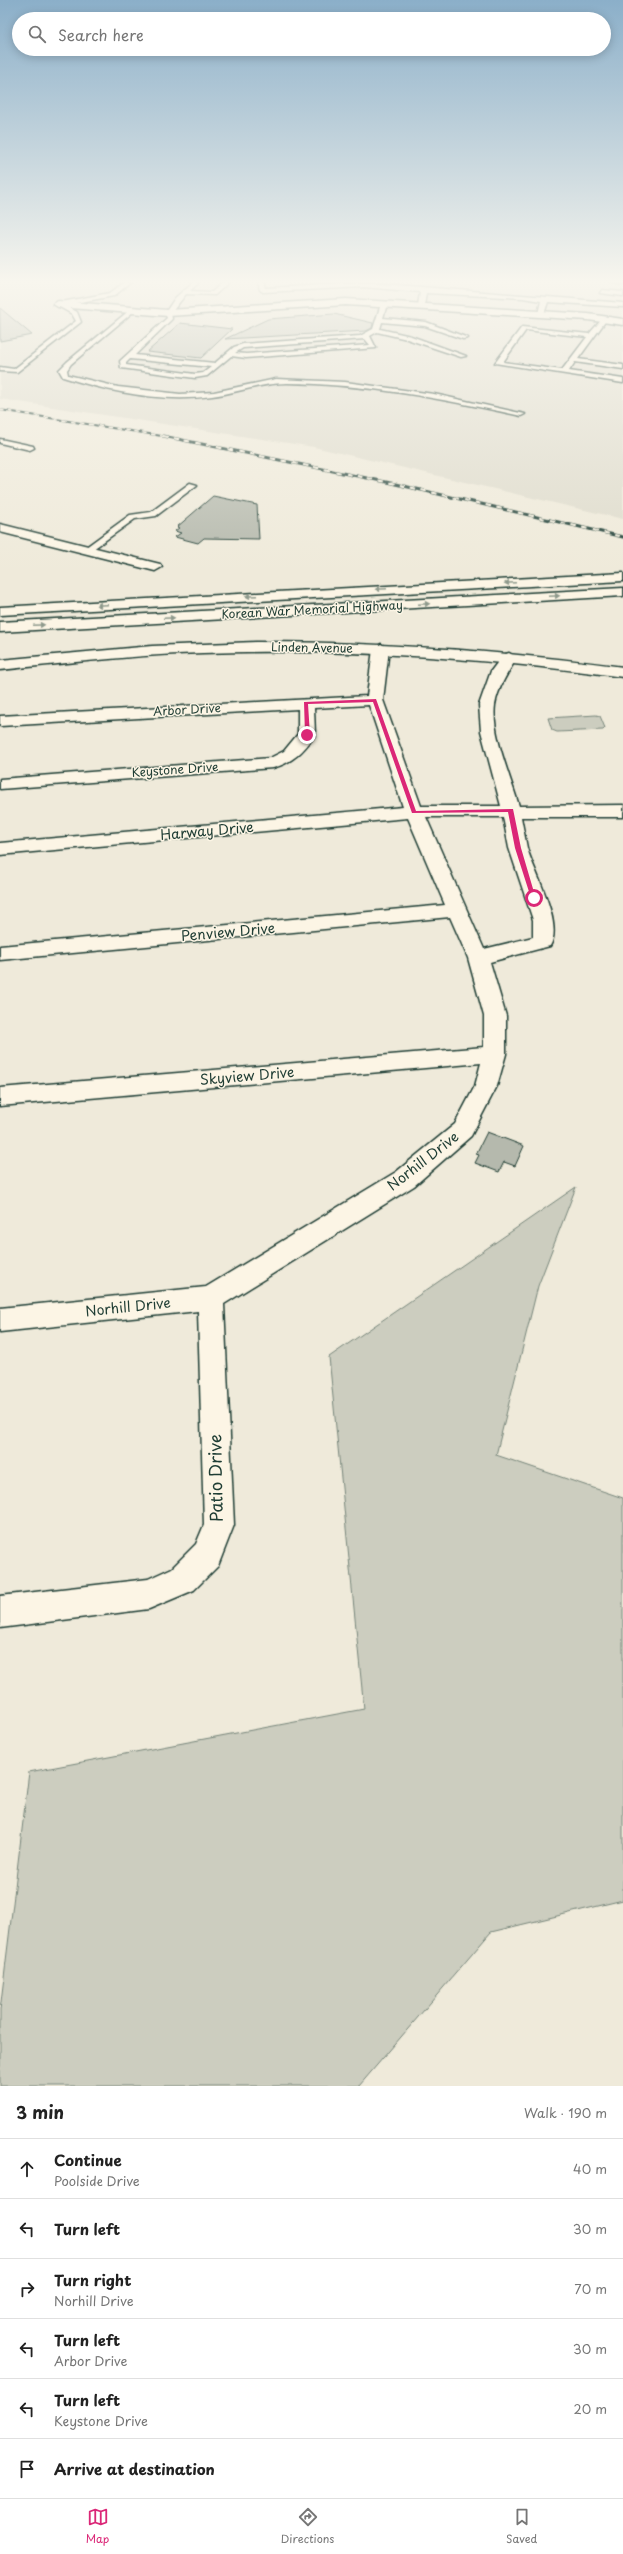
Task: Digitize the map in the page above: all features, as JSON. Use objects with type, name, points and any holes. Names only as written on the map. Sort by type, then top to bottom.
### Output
[{"type":"street","points":[[0,528],[155,568]]},
{"type":"street","name":"Korean War Memorial Highway","points":[[0,611],[621,577]]},
{"type":"street","name":"Korean War Memorial Highway","points":[[0,628],[623,592]]},
{"type":"street","name":"Linden Avenue","points":[[0,665],[203,648],[381,649],[509,658],[623,672]]},
{"type":"street","name":"Norhill Drive","points":[[0,1320],[212,1298],[405,1179],[463,1130],[486,1086],[495,1054],[495,1016],[478,958],[414,812],[375,700],[381,649]]},
{"type":"street","points":[[478,958],[543,941],[543,920],[518,848],[511,810],[489,731],[487,705],[499,671],[509,658]]},
{"type":"street","name":"Arbor Drive","points":[[0,721],[375,700]]},
{"type":"street","name":"Keystone Drive","points":[[0,784],[273,763],[290,755],[307,735],[306,703]]},
{"type":"street","name":"Harway Drive","points":[[0,849],[414,812],[511,810],[623,811]]},
{"type":"street","name":"Penview Drive","points":[[0,953],[456,910]]},
{"type":"street","name":"Skyview Drive","points":[[0,1097],[495,1054]]},
{"type":"street","name":"Patio Drive","points":[[0,1612],[148,1594],[183,1579],[207,1555],[219,1526],[212,1298]]},
{"type":"lane","points":[[73,379],[80,382],[109,387],[190,396],[213,394],[261,383],[283,381],[322,382],[435,395],[522,414]]},
{"type":"lane","points":[[0,441],[30,448]]},
{"type":"lane","points":[[86,550],[133,517],[153,514],[193,486]]},
{"type":"shaded area","points":[[0,379],[623,379],[623,519],[314,447],[0,399]]},
{"type":"shaded area","points":[[600,716],[605,728],[603,730],[557,732],[552,730],[548,718]]},
{"type":"shaded area","points":[[576,1187],[538,1286],[496,1455],[623,1498],[623,1900],[491,1932],[359,2086],[0,2086],[0,2010],[29,1772],[364,1709],[329,1357]]},
{"type":"building","points":[[213,496],[257,505],[259,539],[204,538],[198,543],[175,537],[181,533],[175,531],[179,528],[177,527]]},
{"type":"building","points":[[487,1132],[524,1146],[515,1166],[504,1162],[499,1172],[475,1163],[479,1155],[476,1154]]},
{"type":"railway","points":[[0,410],[167,437]]},
{"type":"railway","points":[[163,436],[167,437]]},
{"type":"railway","points":[[167,437],[391,483],[623,537]]},
{"type":"route","points":[[307,735],[306,703],[375,700],[414,812],[511,810],[518,848],[529,878],[534,898]]}]
